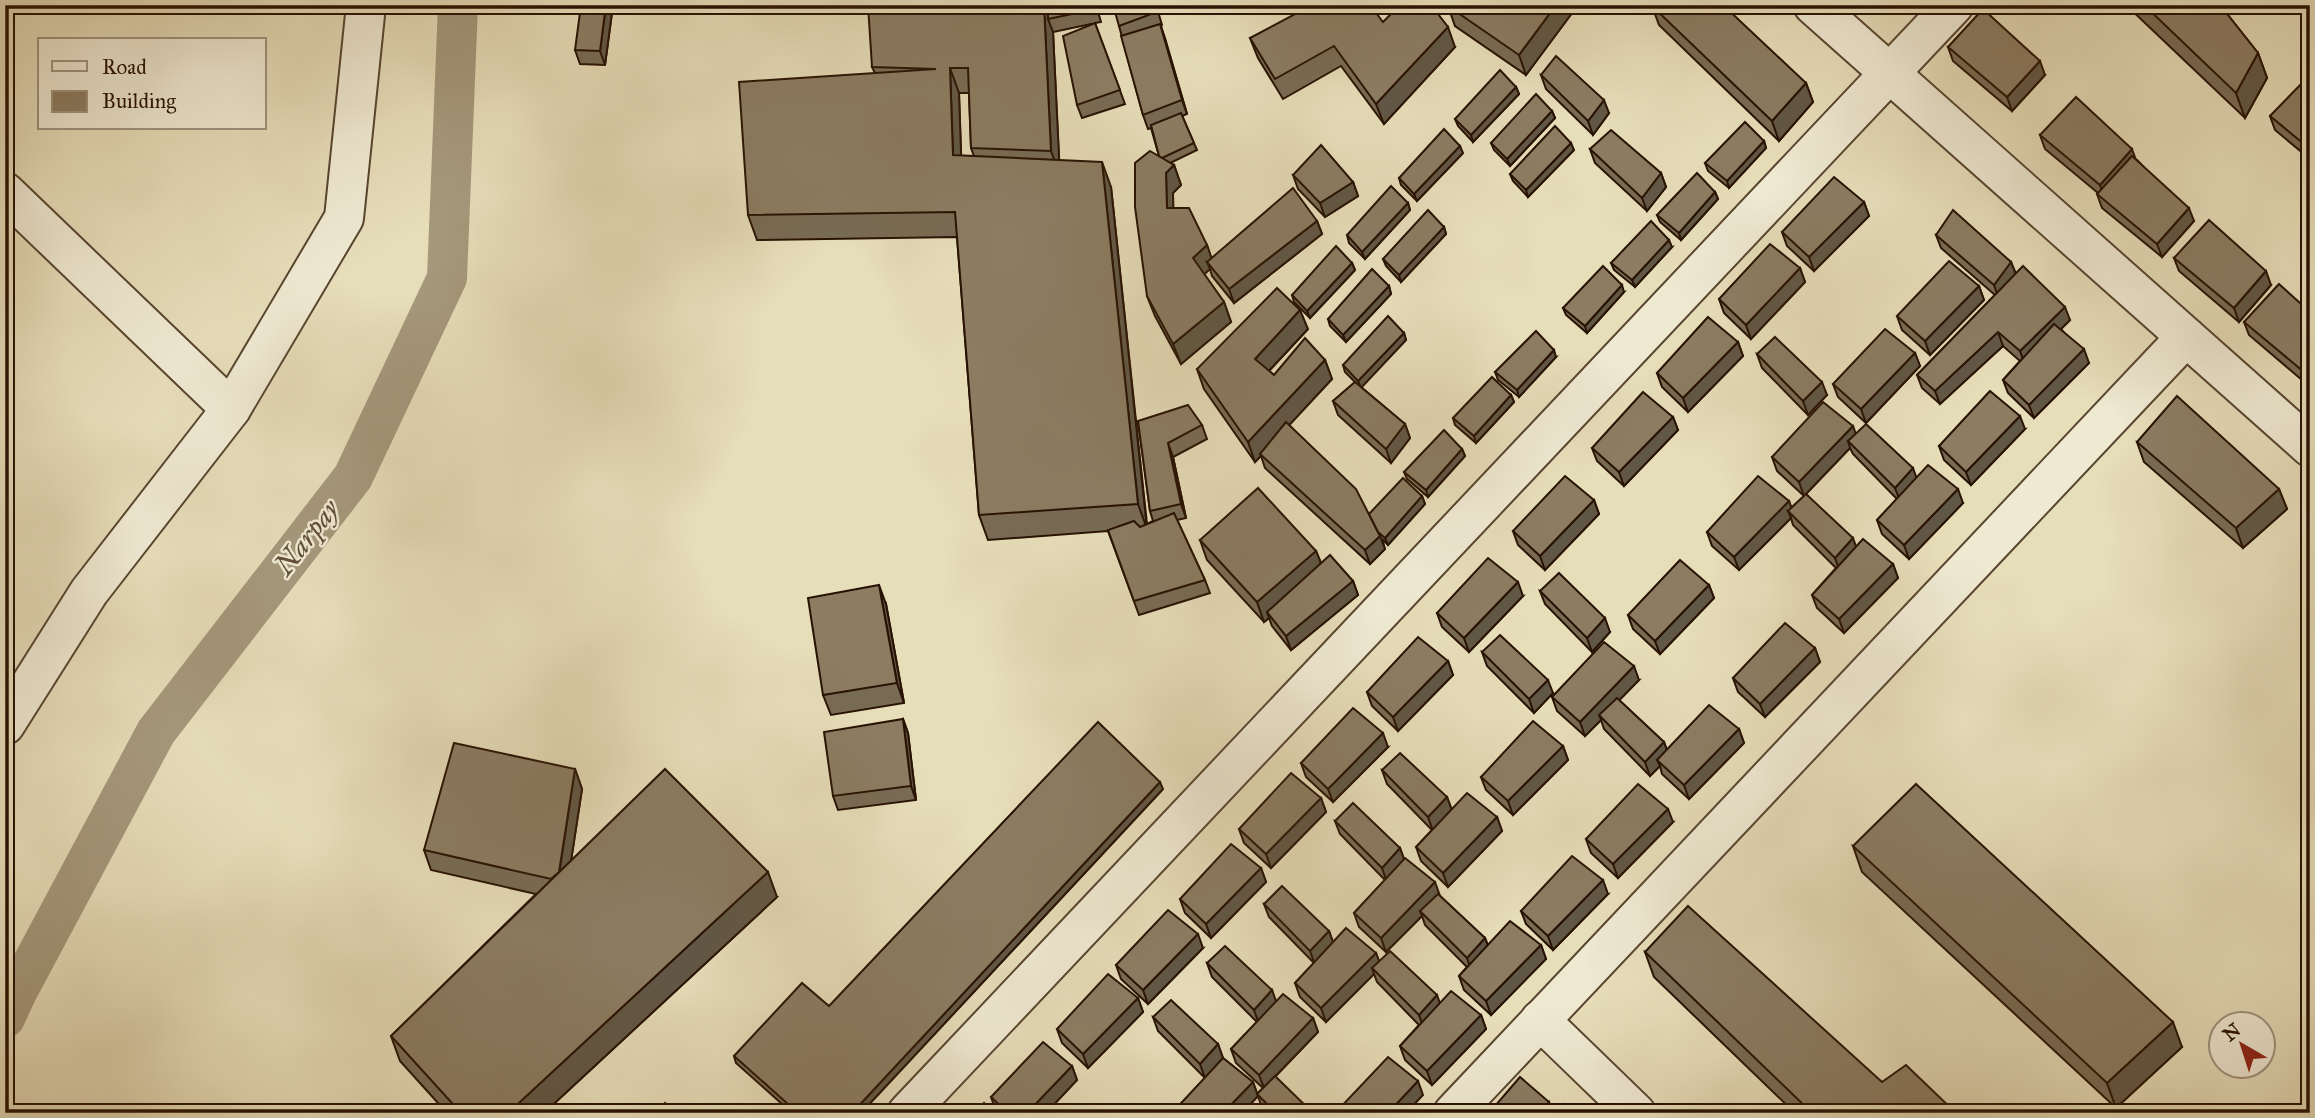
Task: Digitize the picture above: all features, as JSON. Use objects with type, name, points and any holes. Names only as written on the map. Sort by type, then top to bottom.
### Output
[{"type":"street","points":[[5,724],[89,593],[231,409],[344,218],[366,5]]},
{"type":"street","points":[[1813,5],[2310,447]]},
{"type":"street","points":[[907,1113],[1954,5]]},
{"type":"street","points":[[5,192],[231,409]]},
{"type":"street","points":[[1453,1113],[2186,337]]},
{"type":"street","points":[[1540,1020],[1636,1113]]},
{"type":"building","points":[[581,5],[606,5],[600,51],[575,50]]},
{"type":"building","points":[[868,5],[1044,5],[1051,151],[971,148],[968,68],[950,68],[953,155],[1102,162],[1138,504],[979,515],[955,212],[748,215],[739,82],[936,69],[872,67]]},
{"type":"building","points":[[1048,5],[1095,5],[1096,9],[1048,19]]},
{"type":"building","points":[[1113,5],[1155,5],[1157,12],[1119,26]]},
{"type":"building","points":[[1312,5],[1370,5],[1383,22],[1400,5],[1431,5],[1448,27],[1376,104],[1334,46],[1275,79],[1250,38]]},
{"type":"building","points":[[1448,5],[1556,5],[1519,55]]},
{"type":"building","points":[[1723,5],[1806,83],[1772,121],[1652,6]]},
{"type":"building","points":[[2144,5],[2220,5],[2258,53],[2236,93]]},
{"type":"building","points":[[1983,9],[2040,61],[2007,97],[1948,47]]},
{"type":"building","points":[[1095,23],[1120,90],[1077,105],[1063,36]]},
{"type":"building","points":[[1160,24],[1182,100],[1143,115],[1121,36]]},
{"type":"building","points":[[1556,56],[1604,100],[1588,121],[1541,75]]},
{"type":"building","points":[[1500,70],[1516,87],[1471,135],[1455,119]]},
{"type":"building","points":[[2306,79],[2310,83],[2310,149],[2270,116]]},
{"type":"building","points":[[1536,94],[1552,111],[1507,159],[1491,143]]},
{"type":"building","points":[[2076,97],[2132,149],[2100,185],[2040,135]]},
{"type":"building","points":[[1181,113],[1194,143],[1162,158],[1159,156],[1151,125]]},
{"type":"building","points":[[1745,122],[1764,141],[1727,181],[1705,163]]},
{"type":"building","points":[[1555,126],[1571,143],[1526,190],[1510,174]]},
{"type":"building","points":[[1444,129],[1460,146],[1414,194],[1399,178]]},
{"type":"building","points":[[1611,130],[1661,173],[1642,198],[1590,149]]},
{"type":"building","points":[[1321,145],[1353,182],[1320,203],[1293,175]]},
{"type":"building","points":[[1150,151],[1174,165],[1166,173],[1167,208],[1189,208],[1207,245],[1193,258],[1224,302],[1173,344],[1147,296],[1135,207],[1135,163]]},
{"type":"building","points":[[2132,156],[2189,208],[2157,244],[2097,194]]},
{"type":"building","points":[[1697,173],[1715,192],[1679,233],[1657,215]]},
{"type":"building","points":[[1834,177],[1864,202],[1809,257],[1782,232]]},
{"type":"building","points":[[1391,186],[1408,203],[1362,252],[1347,235]]},
{"type":"building","points":[[1293,188],[1317,221],[1229,289],[1207,262]]},
{"type":"building","points":[[1428,210],[1444,227],[1399,275],[1383,259]]},
{"type":"building","points":[[1953,210],[2011,262],[1994,285],[1936,235]]},
{"type":"building","points":[[2209,220],[2266,271],[2234,308],[2174,258]]},
{"type":"building","points":[[1651,221],[1669,240],[1632,280],[1611,263]]},
{"type":"building","points":[[1770,244],[1800,268],[1746,325],[1719,299]]},
{"type":"building","points":[[1336,246],[1352,263],[1307,311],[1292,295]]},
{"type":"building","points":[[1949,261],[1979,286],[1925,341],[1897,316]]},
{"type":"building","points":[[1603,266],[1622,285],[1585,326],[1563,308]]},
{"type":"building","points":[[2023,266],[2065,307],[2020,351],[1998,332],[1935,391],[1917,375]]},
{"type":"building","points":[[1372,269],[1389,286],[1343,335],[1328,319]]},
{"type":"building","points":[[2279,284],[2310,312],[2310,365],[2304,372],[2244,322]]},
{"type":"building","points":[[1277,288],[1300,310],[1255,359],[1274,375],[1305,338],[1325,360],[1248,442],[1197,369]]},
{"type":"building","points":[[1388,316],[1404,333],[1358,381],[1343,365]]},
{"type":"building","points":[[1708,317],[1738,342],[1683,398],[1657,373]]},
{"type":"building","points":[[2054,324],[2084,349],[2029,405],[2003,380]]},
{"type":"building","points":[[1885,329],[1915,353],[1861,409],[1833,384]]},
{"type":"building","points":[[1536,331],[1554,350],[1517,390],[1495,372]]},
{"type":"building","points":[[1775,337],[1822,382],[1803,401],[1757,354]]},
{"type":"building","points":[[1492,377],[1511,395],[1474,436],[1453,418]]},
{"type":"building","points":[[1355,382],[1405,424],[1386,449],[1333,401]]},
{"type":"building","points":[[1990,391],[2020,416],[1966,472],[1939,446]]},
{"type":"building","points":[[1643,392],[1673,417],[1619,472],[1592,448]]},
{"type":"building","points":[[2177,396],[2279,489],[2236,528],[2137,442]]},
{"type":"building","points":[[1823,402],[1853,426],[1799,482],[1772,457]]},
{"type":"building","points":[[1188,405],[1202,425],[1168,443],[1181,504],[1150,511],[1138,421]]},
{"type":"building","points":[[1286,422],[1356,489],[1380,536],[1365,550],[1260,454]]},
{"type":"building","points":[[1866,424],[1913,468],[1895,488],[1848,441]]},
{"type":"building","points":[[1444,430],[1462,449],[1426,490],[1404,472]]},
{"type":"building","points":[[1928,465],[1958,489],[1904,545],[1877,520]]},
{"type":"building","points":[[1565,476],[1594,500],[1540,556],[1513,531]]},
{"type":"building","points":[[1758,476],[1789,501],[1734,557],[1707,532]]},
{"type":"building","points":[[1403,478],[1422,496],[1385,538],[1378,532],[1369,514]]},
{"type":"building","points":[[1258,488],[1316,551],[1257,602],[1200,540]]},
{"type":"building","points":[[1806,494],[1853,538],[1835,558],[1788,511]]},
{"type":"building","points":[[1174,513],[1205,580],[1134,601],[1108,530],[1134,521],[1140,527]]},
{"type":"building","points":[[1863,539],[1893,564],[1839,619],[1812,595]]},
{"type":"building","points":[[1330,555],[1353,581],[1286,636],[1267,612]]},
{"type":"building","points":[[1488,558],[1518,582],[1464,638],[1437,613]]},
{"type":"building","points":[[1680,560],[1709,585],[1655,641],[1628,615]]},
{"type":"building","points":[[1559,573],[1605,618],[1587,638],[1540,591]]},
{"type":"building","points":[[879,585],[897,683],[823,695],[808,598]]},
{"type":"building","points":[[1785,623],[1815,648],[1760,704],[1733,678]]},
{"type":"building","points":[[1500,635],[1548,680],[1529,699],[1482,652]]},
{"type":"building","points":[[1418,637],[1448,661],[1393,717],[1367,692]]},
{"type":"building","points":[[1604,642],[1634,666],[1580,722],[1552,697]]},
{"type":"building","points":[[1617,698],[1664,742],[1645,762],[1599,715]]},
{"type":"building","points":[[1709,705],[1739,729],[1684,785],[1657,760]]},
{"type":"building","points":[[1353,708],[1383,733],[1328,789],[1301,763]]},
{"type":"building","points":[[903,719],[911,786],[833,796],[824,732]]},
{"type":"building","points":[[1533,721],[1563,746],[1508,801],[1481,777]]},
{"type":"building","points":[[1098,722],[1160,782],[852,1113],[798,1113],[734,1056],[802,983],[829,1006]]},
{"type":"building","points":[[454,743],[575,769],[559,872],[551,879],[424,850]]},
{"type":"building","points":[[1400,753],[1447,797],[1428,817],[1382,770]]},
{"type":"building","points":[[665,769],[768,872],[508,1113],[461,1113],[391,1036]]},
{"type":"building","points":[[1291,773],[1321,798],[1266,854],[1239,829]]},
{"type":"building","points":[[1638,784],[1668,809],[1613,864],[1586,839]]},
{"type":"building","points":[[1916,784],[2173,1022],[2107,1083],[1853,846]]},
{"type":"building","points":[[1467,793],[1497,817],[1443,873],[1416,847]]},
{"type":"building","points":[[1353,803],[1400,848],[1382,868],[1335,821]]},
{"type":"building","points":[[1231,844],[1261,868],[1206,924],[1180,899]]},
{"type":"building","points":[[1572,856],[1603,880],[1548,936],[1521,911]]},
{"type":"building","points":[[1405,858],[1435,882],[1381,938],[1354,913]]},
{"type":"building","points":[[1282,886],[1329,931],[1310,951],[1264,904]]},
{"type":"building","points":[[1438,894],[1485,938],[1467,958],[1420,911]]},
{"type":"building","points":[[1688,906],[1882,1082],[1906,1065],[1956,1113],[1812,1113],[1645,952]]},
{"type":"building","points":[[1168,910],[1198,934],[1143,990],[1116,965]]},
{"type":"building","points":[[1510,921],[1541,945],[1486,1001],[1459,976]]},
{"type":"building","points":[[1346,928],[1376,953],[1321,1008],[1295,983]]},
{"type":"building","points":[[1225,946],[1272,990],[1254,1010],[1207,963]]},
{"type":"building","points":[[1390,951],[1437,995],[1419,1015],[1372,968]]},
{"type":"building","points":[[1108,974],[1138,998],[1083,1054],[1057,1029]]},
{"type":"building","points":[[1451,991],[1481,1015],[1427,1071],[1400,1046]]},
{"type":"building","points":[[1283,994],[1313,1018],[1259,1075],[1231,1049]]},
{"type":"building","points":[[1171,1000],[1218,1044],[1200,1064],[1153,1017]]},
{"type":"building","points":[[1043,1042],[1072,1066],[1027,1113],[1008,1113],[991,1097]]},
{"type":"building","points":[[1388,1057],[1418,1081],[1388,1113],[1336,1112]]},
{"type":"building","points":[[1223,1058],[1253,1082],[1223,1113],[1172,1113]]},
{"type":"building","points":[[1275,1076],[1313,1113],[1276,1113],[1257,1094]]},
{"type":"building","points":[[1520,1077],[1549,1102],[1539,1113],[1489,1113]]},
{"type":"building","points":[[665,1103],[675,1113],[655,1113]]},
{"type":"building","points":[[984,1103],[994,1113],[974,1113]]},
{"type":"building","points":[[1563,1104],[1572,1113],[1555,1113]]},
{"type":"waterway","name":"Narpay","points":[[5,1018],[156,732],[353,477],[447,278],[458,5]]}]
